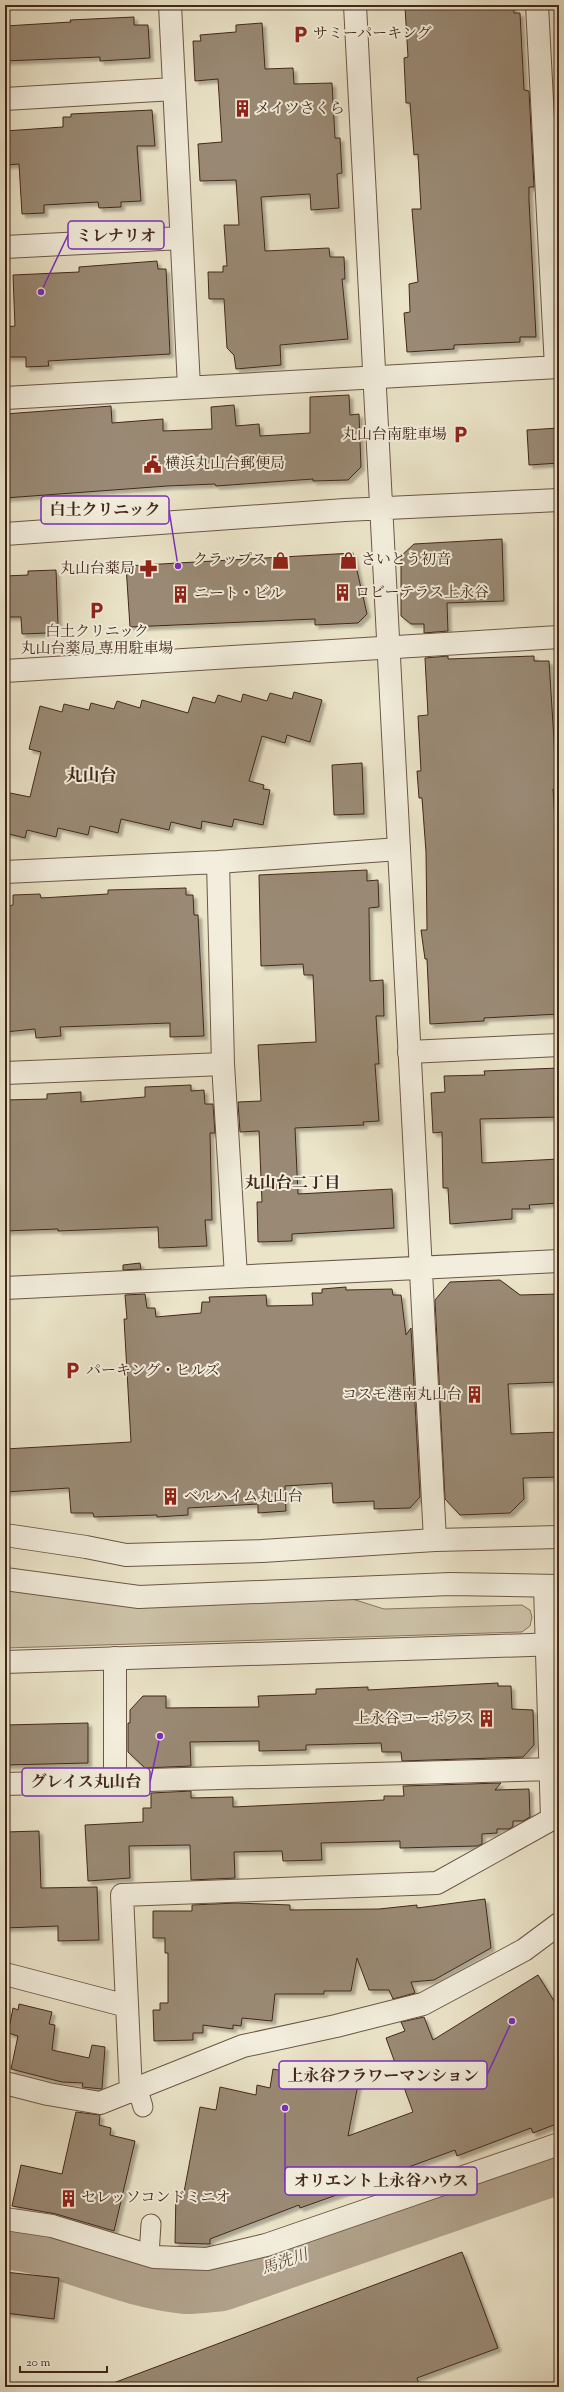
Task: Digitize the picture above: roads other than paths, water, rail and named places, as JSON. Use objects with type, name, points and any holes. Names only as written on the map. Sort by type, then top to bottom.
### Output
[{"type":"street","points":[[170,5],[189,387]]},
{"type":"street","points":[[355,5],[435,1540]]},
{"type":"street","points":[[5,398],[557,367],[550,70],[537,5]]},
{"type":"street","points":[[5,99],[174,89]]},
{"type":"street","points":[[5,247],[181,238]]},
{"type":"street","points":[[5,534],[381,508],[559,500]]},
{"type":"street","points":[[5,671],[559,637]]},
{"type":"street","points":[[5,872],[218,862],[399,848]]},
{"type":"street","points":[[218,862],[223,1064],[236,1276]]},
{"type":"street","points":[[409,1052],[559,1045]]},
{"type":"street","points":[[5,1074],[223,1064]]},
{"type":"street","points":[[5,1288],[559,1261]]},
{"type":"street","points":[[5,1535],[86,1547],[126,1555],[262,1551],[435,1540],[559,1537]]},
{"type":"street","points":[[5,1579],[139,1597],[450,1584],[552,1586],[552,1819],[437,1883],[122,1895],[127,2006],[137,2096]]},
{"type":"street","points":[[5,1662],[553,1644]]},
{"type":"street","points":[[115,1658],[115,1781]]},
{"type":"street","points":[[5,1784],[552,1769]]},
{"type":"street","points":[[5,2082],[48,2094],[100,2103],[137,2096],[243,2046],[336,2026],[422,2004],[524,1950],[559,1924]]},
{"type":"street","points":[[5,1974],[127,2006]]},
{"type":"street","points":[[5,2219],[52,2226],[149,2255],[207,2259],[266,2245],[559,2144]]},
{"type":"street","points":[[149,2255],[151,2224]]},
{"type":"waterway","name":"馬洗川","points":[[5,2243],[28,2246],[51,2252],[140,2280],[163,2285],[186,2288],[222,2285],[559,2168]]},
{"type":"place","name":"サミーパーキング","points":[[300,34]]},
{"type":"place","name":"メイツさくら","points":[[242,109]]},
{"type":"place","name":"ミレナリオ","points":[[41,292]]},
{"type":"place","name":"丸山台南駐車場","points":[[460,435]]},
{"type":"place","name":"横浜丸山台郵便局","points":[[152,464]]},
{"type":"place","name":"クラップス","points":[[280,560]]},
{"type":"place","name":"さいとう初音","points":[[348,560]]},
{"type":"place","name":"白土クリニック","points":[[178,566]]},
{"type":"place","name":"丸山台薬局","points":[[148,569]]},
{"type":"place","name":"ロビーテラス上永谷","points":[[342,593]]},
{"type":"place","name":"ニート・ビル","points":[[181,594]]},
{"type":"place","name":"白土クリニック 丸山台薬局 専用駐車場","points":[[97,611]]},
{"type":"place","name":"パーキング・ヒルズ","points":[[73,1371]]},
{"type":"place","name":"コスモ港南丸山台","points":[[475,1395]]},
{"type":"place","name":"ベルハイム丸山台","points":[[171,1497]]},
{"type":"place","name":"上永谷コーポラス","points":[[487,1719]]},
{"type":"place","name":"グレイス丸山台","points":[[160,1736]]},
{"type":"place","name":"上永谷フラワーマンション","points":[[512,2021]]},
{"type":"place","name":"オリエント上永谷ハウス","points":[[285,2108]]},
{"type":"place","name":"セレッソコンドミニオ","points":[[68,2198]]},
{"type":"district","name":"丸山台","points":[[91,777]]},
{"type":"district","name":"丸山台二丁目","points":[[292,1184]]}]
